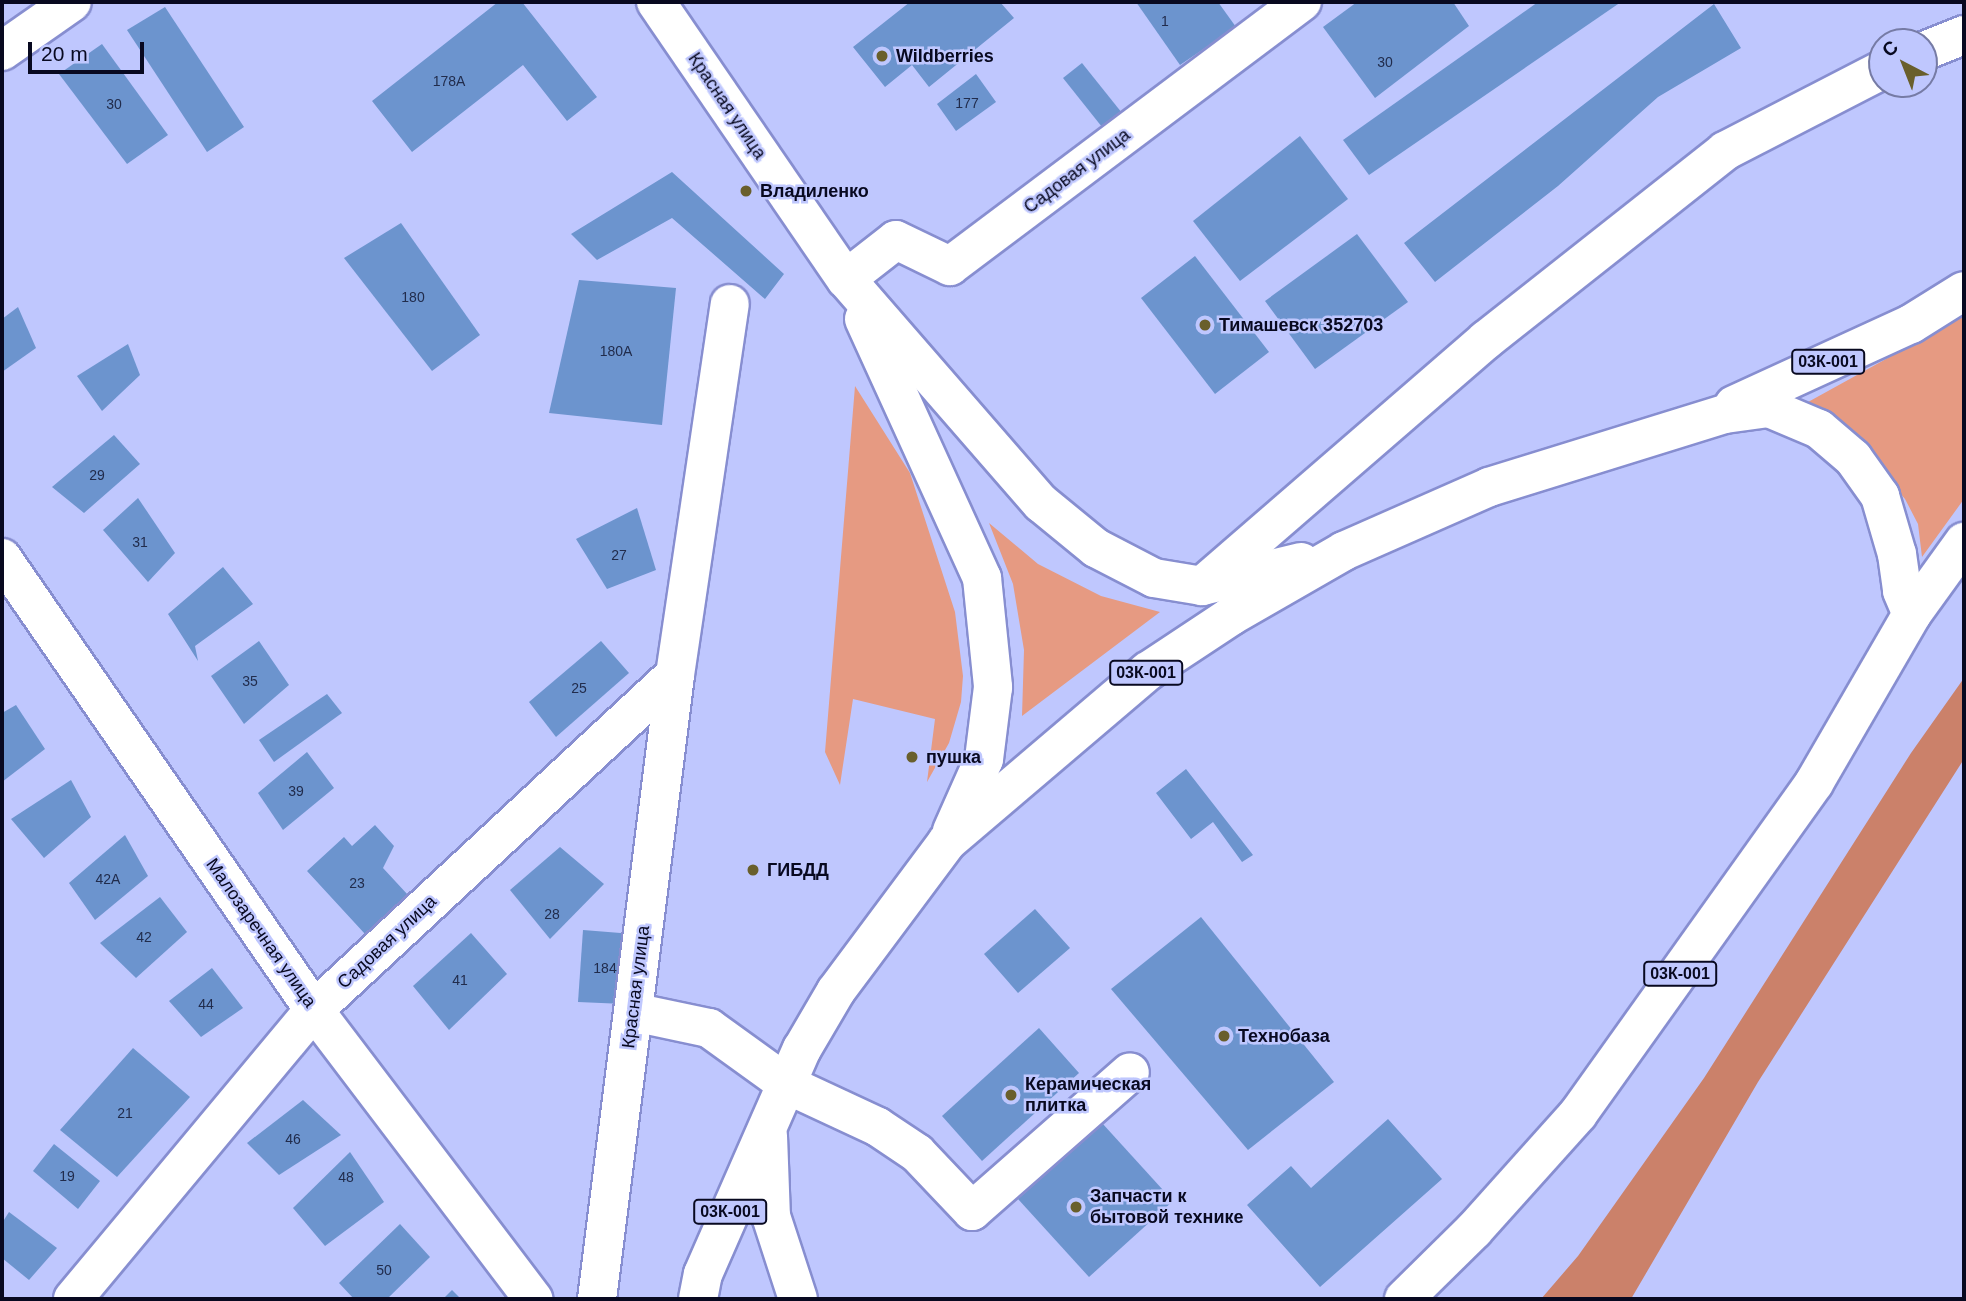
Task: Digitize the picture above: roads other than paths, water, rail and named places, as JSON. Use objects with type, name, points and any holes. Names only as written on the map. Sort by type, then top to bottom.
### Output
[{"type":"main road","points":[[2,51],[72,2]]},
{"type":"main road","name":"Красная улица","points":[[656,2],[846,279]]},
{"type":"main road","name":"Садовая улица","points":[[846,279],[895,240],[950,266],[1302,2]]},
{"type":"main road","points":[[1938,45],[1964,35]]},
{"type":"main road","points":[[1202,586],[1486,340],[1725,151],[1868,77]]},
{"type":"main road","points":[[846,279],[1041,503],[1096,548],[1154,578],[1202,586],[1344,551]]},
{"type":"main road","points":[[846,279],[982,578],[993,687],[984,759],[947,842]]},
{"type":"main road","name":"03К-001","points":[[698,1299],[703,1274],[767,1127],[802,1049],[836,991],[947,842],[1148,671],[1231,616],[1344,551],[1489,487],[1687,425],[1911,324],[1964,291]]},
{"type":"main road","name":"Красная улица","points":[[597,1299],[675,675],[730,304]]},
{"type":"main road","points":[[1687,425],[1769,408],[1819,429],[1853,458],[1880,496],[1897,554],[1902,591],[1912,614]]},
{"type":"main road","name":"03К-001","points":[[1404,1299],[1474,1230],[1577,1114],[1814,783],[1912,614],[1964,542]]},
{"type":"main road","name":"Малозаречная улица","points":[[2,558],[314,1010],[533,1299]]},
{"type":"main road","name":"Садовая улица","points":[[74,1299],[314,1010],[675,675]]},
{"type":"main road","points":[[633,1012],[709,1028],[788,1085],[878,1127],[917,1153],[972,1211],[1130,1072]]},
{"type":"main road","points":[[767,1127],[771,1216],[798,1299]]},
{"type":"place","name":"Wildberries","points":[[882,56]]},
{"type":"place","name":"Владиленко","points":[[746,191]]},
{"type":"place","name":"Тимашевск 352703","points":[[1205,325]]},
{"type":"place","name":"пушка","points":[[912,757]]},
{"type":"place","name":"ГИБДД","points":[[753,870]]},
{"type":"place","name":"Технобаза","points":[[1224,1036]]},
{"type":"place","name":"Керамическая плитка","points":[[1011,1095]]},
{"type":"place","name":"Запчасти к бытовой технике","points":[[1076,1207]]}]
